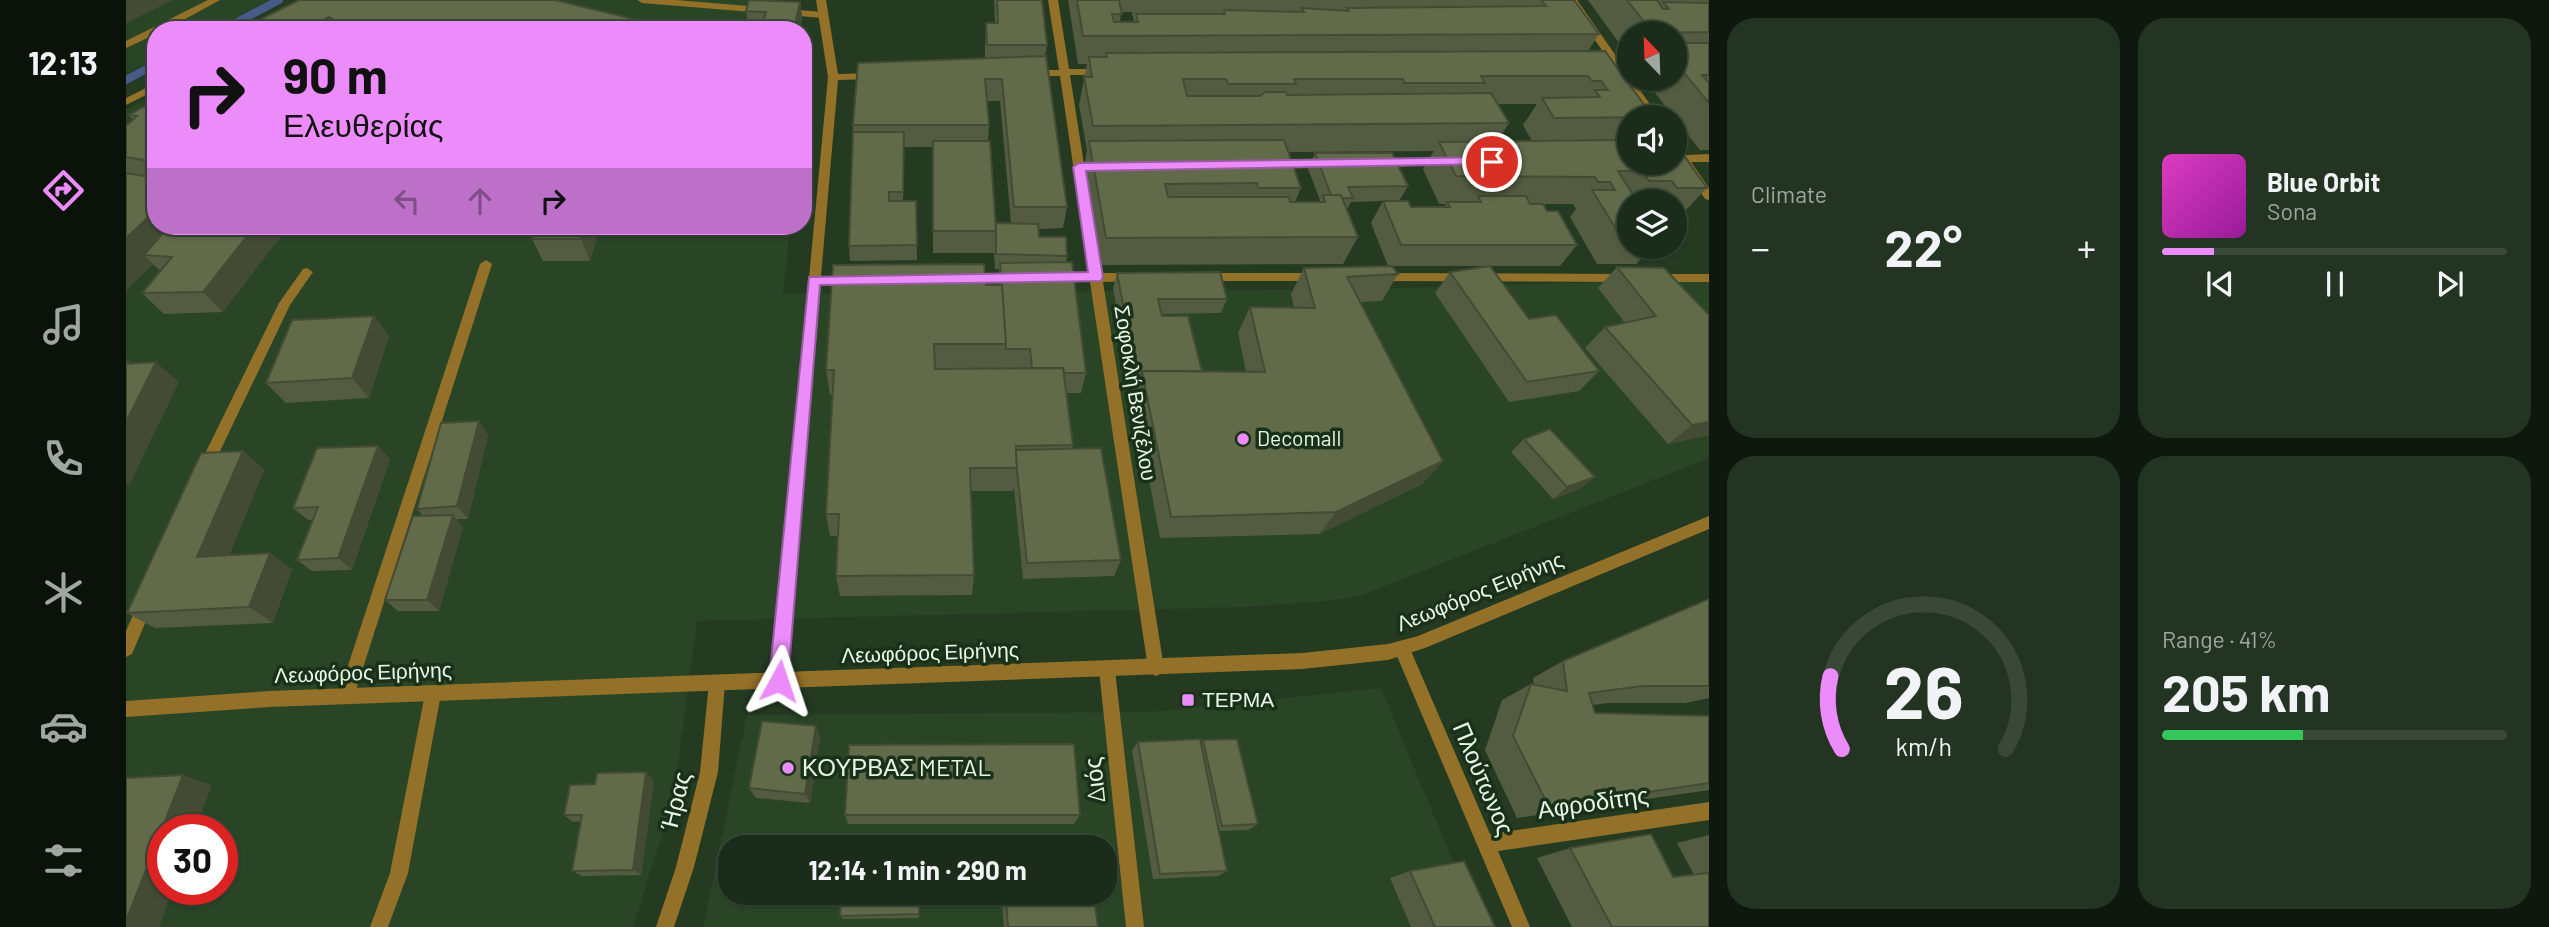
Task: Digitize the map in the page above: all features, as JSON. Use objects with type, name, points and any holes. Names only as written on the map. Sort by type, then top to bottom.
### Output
[{"type":"street","points":[[174,21],[215,0]]},
{"type":"street","points":[[642,0],[822,15]]},
{"type":"street","points":[[779,681],[833,77],[821,0]]},
{"type":"street","name":"Σοφοκλή Βενιζέλου","points":[[1053,0],[1156,668]]},
{"type":"street","points":[[1572,0],[1617,59]]},
{"type":"street","points":[[126,45],[147,34]]},
{"type":"street","points":[[1592,69],[1617,69]]},
{"type":"street","points":[[1024,73],[1120,72]]},
{"type":"street","points":[[833,77],[887,76]]},
{"type":"street","points":[[126,102],[147,91]]},
{"type":"street","points":[[1687,159],[1709,158]]},
{"type":"street","points":[[1368,163],[1464,162]]},
{"type":"street","points":[[1258,164],[1340,163]]},
{"type":"street","points":[[1079,167],[1093,166]]},
{"type":"street","points":[[1687,169],[1709,196]]},
{"type":"street","points":[[346,696],[486,264]]},
{"type":"street","points":[[201,478],[285,303],[307,272]]},
{"type":"street","points":[[949,278],[1152,277]]},
{"type":"street","points":[[1194,277],[1333,278]]},
{"type":"street","points":[[1361,278],[1709,278]]},
{"type":"street","points":[[814,280],[868,279]]},
{"type":"street","name":"Λεωφόρος Ειρήνης","points":[[126,709],[346,696],[1302,661],[1402,649],[1709,522]]},
{"type":"street","points":[[126,649],[153,588]]},
{"type":"street","name":"Πλούτωνος","points":[[1402,649],[1521,927]]},
{"type":"street","name":"Διός","points":[[1107,670],[1135,927]]},
{"type":"street","name":"Ήρας","points":[[664,927],[685,867],[709,772],[717,682]]},
{"type":"street","points":[[379,927],[398,873],[433,694]]},
{"type":"street","name":"Αφροδίτης","points":[[1484,844],[1709,811]]},
{"type":"shaded area","points":[[126,0],[269,0],[228,21],[147,21],[147,64],[126,74]]},
{"type":"shaded area","points":[[330,0],[774,0],[770,16],[802,17],[802,21],[292,21]]},
{"type":"shaded area","points":[[147,99],[147,235],[789,235],[783,294],[1365,289],[1709,279],[1709,458],[1362,595],[1328,601],[1243,607],[697,621],[673,801],[633,927],[126,927],[126,110]]},
{"type":"shaded area","points":[[1381,688],[1480,927],[703,927],[718,855],[718,905],[1117,905],[1117,835],[722,835],[747,715],[1153,712]]},
{"type":"building","points":[[299,0],[555,0],[642,21],[336,21],[329,17],[321,21],[261,19]]},
{"type":"building","points":[[749,0],[800,2],[796,21],[764,21],[766,12],[746,11]]},
{"type":"building","points":[[997,0],[1042,0],[1047,45],[987,45],[986,23],[998,23]]},
{"type":"building","points":[[1077,0],[1119,0],[1122,14],[1112,14],[1114,22],[1138,22],[1136,14],[1225,14],[1224,10],[1304,12],[1301,8],[1349,11],[1347,8],[1546,6],[1541,0],[1574,0],[1599,34],[1083,36]]},
{"type":"building","points":[[1627,0],[1657,0],[1663,9],[1669,9],[1663,2],[1709,3],[1709,32],[1687,32],[1687,21],[1644,21]]},
{"type":"building","points":[[1687,43],[1709,43],[1709,75],[1702,75],[1709,83],[1709,103],[1687,76]]},
{"type":"building","points":[[1605,51],[1617,68],[1617,91],[1634,91],[1644,105],[1617,105],[1617,117],[1554,118],[1542,98],[1600,97],[1595,90],[1608,90],[1601,81],[1592,81],[1588,76],[1481,76],[1485,83],[1404,83],[1403,79],[1294,79],[1296,84],[1228,84],[1226,79],[1183,79],[1187,96],[1260,96],[1265,92],[1286,92],[1287,95],[1491,93],[1509,123],[1093,126],[1084,77],[1092,77],[1089,57],[1107,57],[1106,53]]},
{"type":"building","points":[[1046,56],[1067,207],[1014,207],[1002,79],[985,79],[989,125],[853,125],[858,63]]},
{"type":"building","points":[[147,105],[147,160],[126,157],[126,126],[137,116],[129,115]]},
{"type":"building","points":[[853,132],[904,132],[903,192],[889,192],[889,201],[916,201],[917,245],[849,246]]},
{"type":"building","points":[[1284,140],[1301,188],[1258,188],[1257,183],[1165,184],[1168,197],[1289,197],[1290,202],[1325,202],[1323,195],[1341,195],[1358,237],[1106,238],[1089,141]]},
{"type":"building","points":[[1617,140],[1617,175],[1621,175],[1629,189],[1617,189],[1617,231],[1592,190],[1615,190],[1610,182],[1598,182],[1595,177],[1456,176],[1439,142]]},
{"type":"building","points":[[933,141],[990,141],[996,231],[933,231]]},
{"type":"building","points":[[1315,153],[1392,153],[1408,186],[1348,187],[1353,198],[1331,195]]},
{"type":"building","points":[[1687,160],[1707,188],[1677,188],[1672,181],[1649,181],[1645,175],[1687,175]]},
{"type":"building","points":[[126,173],[147,176],[147,218],[126,238]]},
{"type":"building","points":[[1478,196],[1526,196],[1530,204],[1543,204],[1547,211],[1558,211],[1577,245],[1401,245],[1383,201],[1408,201],[1411,207],[1450,207],[1447,202],[1481,202]]},
{"type":"building","points":[[996,223],[1038,224],[1039,237],[1066,237],[1067,256],[996,254]]},
{"type":"building","points":[[161,235],[248,235],[203,292],[142,293],[172,257],[144,255]]},
{"type":"building","points":[[534,235],[582,235],[581,239],[532,239]]},
{"type":"building","points":[[1072,262],[1086,373],[1064,373],[1063,368],[1032,368],[1030,349],[1006,349],[1000,263]]},
{"type":"building","points":[[984,264],[986,285],[1002,285],[1006,344],[934,344],[935,369],[1063,368],[1073,445],[1016,446],[1017,468],[970,468],[974,575],[836,576],[839,514],[826,514],[834,370],[826,370],[833,265]]},
{"type":"building","points":[[1392,266],[1398,274],[1347,277],[1443,461],[1336,512],[1171,517],[1142,371],[1265,372],[1250,307],[1315,308],[1304,268]]},
{"type":"building","points":[[1490,266],[1529,319],[1556,315],[1599,371],[1527,382],[1450,272]]},
{"type":"building","points":[[1617,267],[1664,268],[1709,315],[1709,422],[1692,425],[1605,327],[1656,316]]},
{"type":"building","points":[[1220,272],[1227,299],[1158,299],[1162,316],[1188,316],[1202,371],[1142,371],[1138,382],[1117,273]]},
{"type":"building","points":[[374,316],[352,378],[266,383],[292,320]]},
{"type":"building","points":[[156,362],[126,422],[126,364]]},
{"type":"building","points":[[479,421],[457,506],[417,509],[441,423]]},
{"type":"building","points":[[1550,429],[1595,477],[1567,487],[1524,439]]},
{"type":"building","points":[[378,446],[338,558],[297,560],[318,507],[293,508],[317,448]]},
{"type":"building","points":[[1101,448],[1121,560],[1027,563],[1016,450]]},
{"type":"building","points":[[243,451],[197,557],[270,553],[249,607],[127,613],[201,453]]},
{"type":"building","points":[[453,515],[427,600],[385,600],[413,516]]},
{"type":"building","points":[[1709,599],[1709,686],[1642,686],[1589,693],[1595,713],[1709,716],[1709,783],[1549,807],[1513,736],[1531,684],[1567,691],[1563,661]]},
{"type":"building","name":"ΚΟΥΡΒΑΣ METAL","points":[[762,721],[816,726],[805,794],[749,788]]},
{"type":"building","points":[[1200,739],[1227,871],[1160,874],[1138,742]]},
{"type":"building","points":[[1237,739],[1258,824],[1222,826],[1203,740]]},
{"type":"building","points":[[1074,744],[1080,815],[845,815],[849,745]]},
{"type":"building","points":[[646,772],[633,870],[572,871],[582,815],[564,815],[570,785],[595,784],[597,773]]},
{"type":"building","points":[[183,775],[168,814],[147,814],[147,867],[126,921],[126,778]]},
{"type":"building","points":[[1651,834],[1673,877],[1709,873],[1709,927],[1612,927],[1570,848]]},
{"type":"building","points":[[1464,861],[1495,927],[1435,927],[1410,871]]},
{"type":"building","points":[[840,905],[919,905],[919,914],[840,916]]},
{"type":"building","points":[[1006,905],[1095,905],[1098,927],[1008,927]]},
{"type":"waterway","points":[[239,21],[279,0]]},
{"type":"waterway","points":[[126,80],[147,69]]},
{"type":"place","name":"Decomall","points":[[1243,439]]},
{"type":"place","name":"ΤΕΡΜΑ","points":[[1188,700]]},
{"type":"place","name":"ΚΟΥΡΒΑΣ METAL","points":[[788,768]]},
{"type":"route","points":[[779,681],[814,280],[1096,277],[1079,167],[1492,162]]}]
